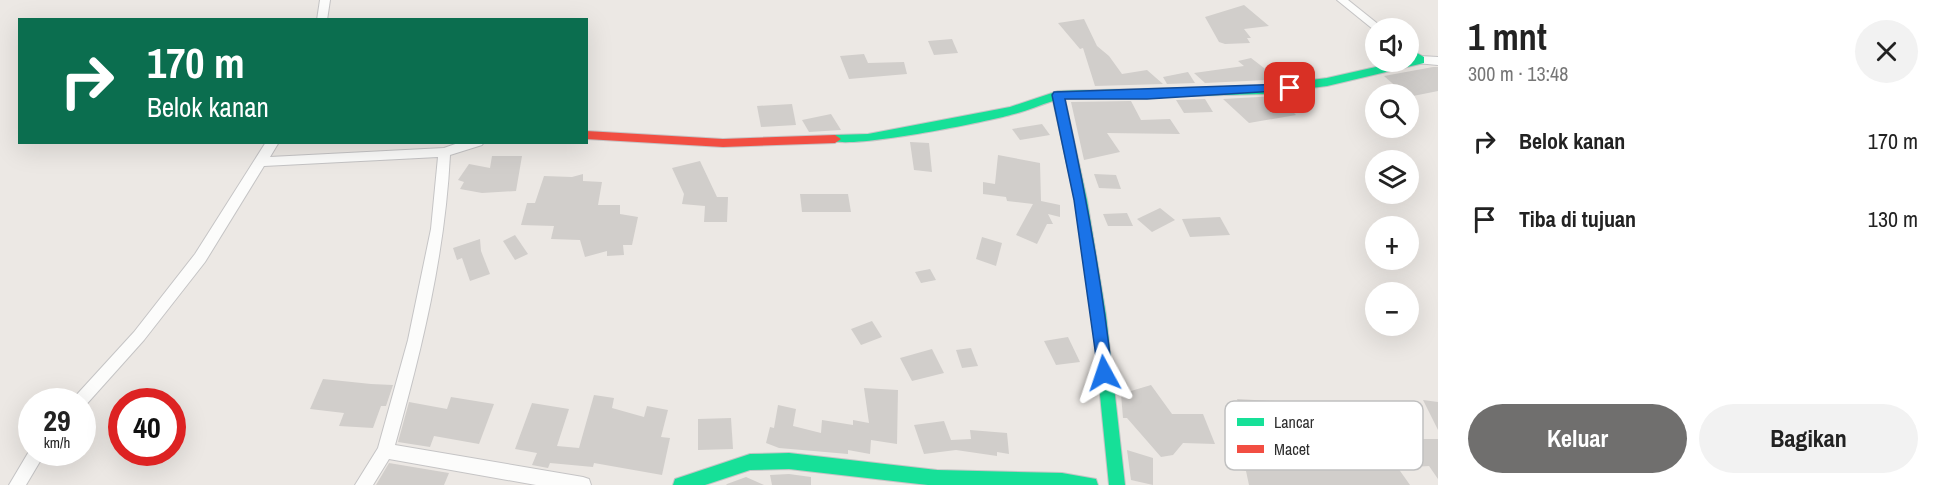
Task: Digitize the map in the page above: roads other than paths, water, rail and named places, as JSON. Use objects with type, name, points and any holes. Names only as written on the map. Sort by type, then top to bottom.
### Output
[{"type":"street","points":[[322,18],[325,0]]},
{"type":"street","points":[[1342,0],[1365,18]]},
{"type":"street","points":[[1419,56],[1438,61]]},
{"type":"street","points":[[588,135],[723,143],[868,138],[1012,111],[1058,95],[1274,89],[1327,82],[1365,70]]},
{"type":"street","points":[[1058,95],[1081,200],[1095,292],[1117,485]]},
{"type":"street","points":[[91,388],[139,336],[200,258],[263,162],[272,144]]},
{"type":"street","points":[[263,162],[444,152],[471,144]]},
{"type":"street","points":[[363,485],[385,451],[431,277],[443,206],[444,152]]},
{"type":"street","points":[[385,451],[583,485]]},
{"type":"street","points":[[681,485],[750,462],[789,461],[937,478],[1090,485]]},
{"type":"street","points":[[17,485],[29,466]]}]
